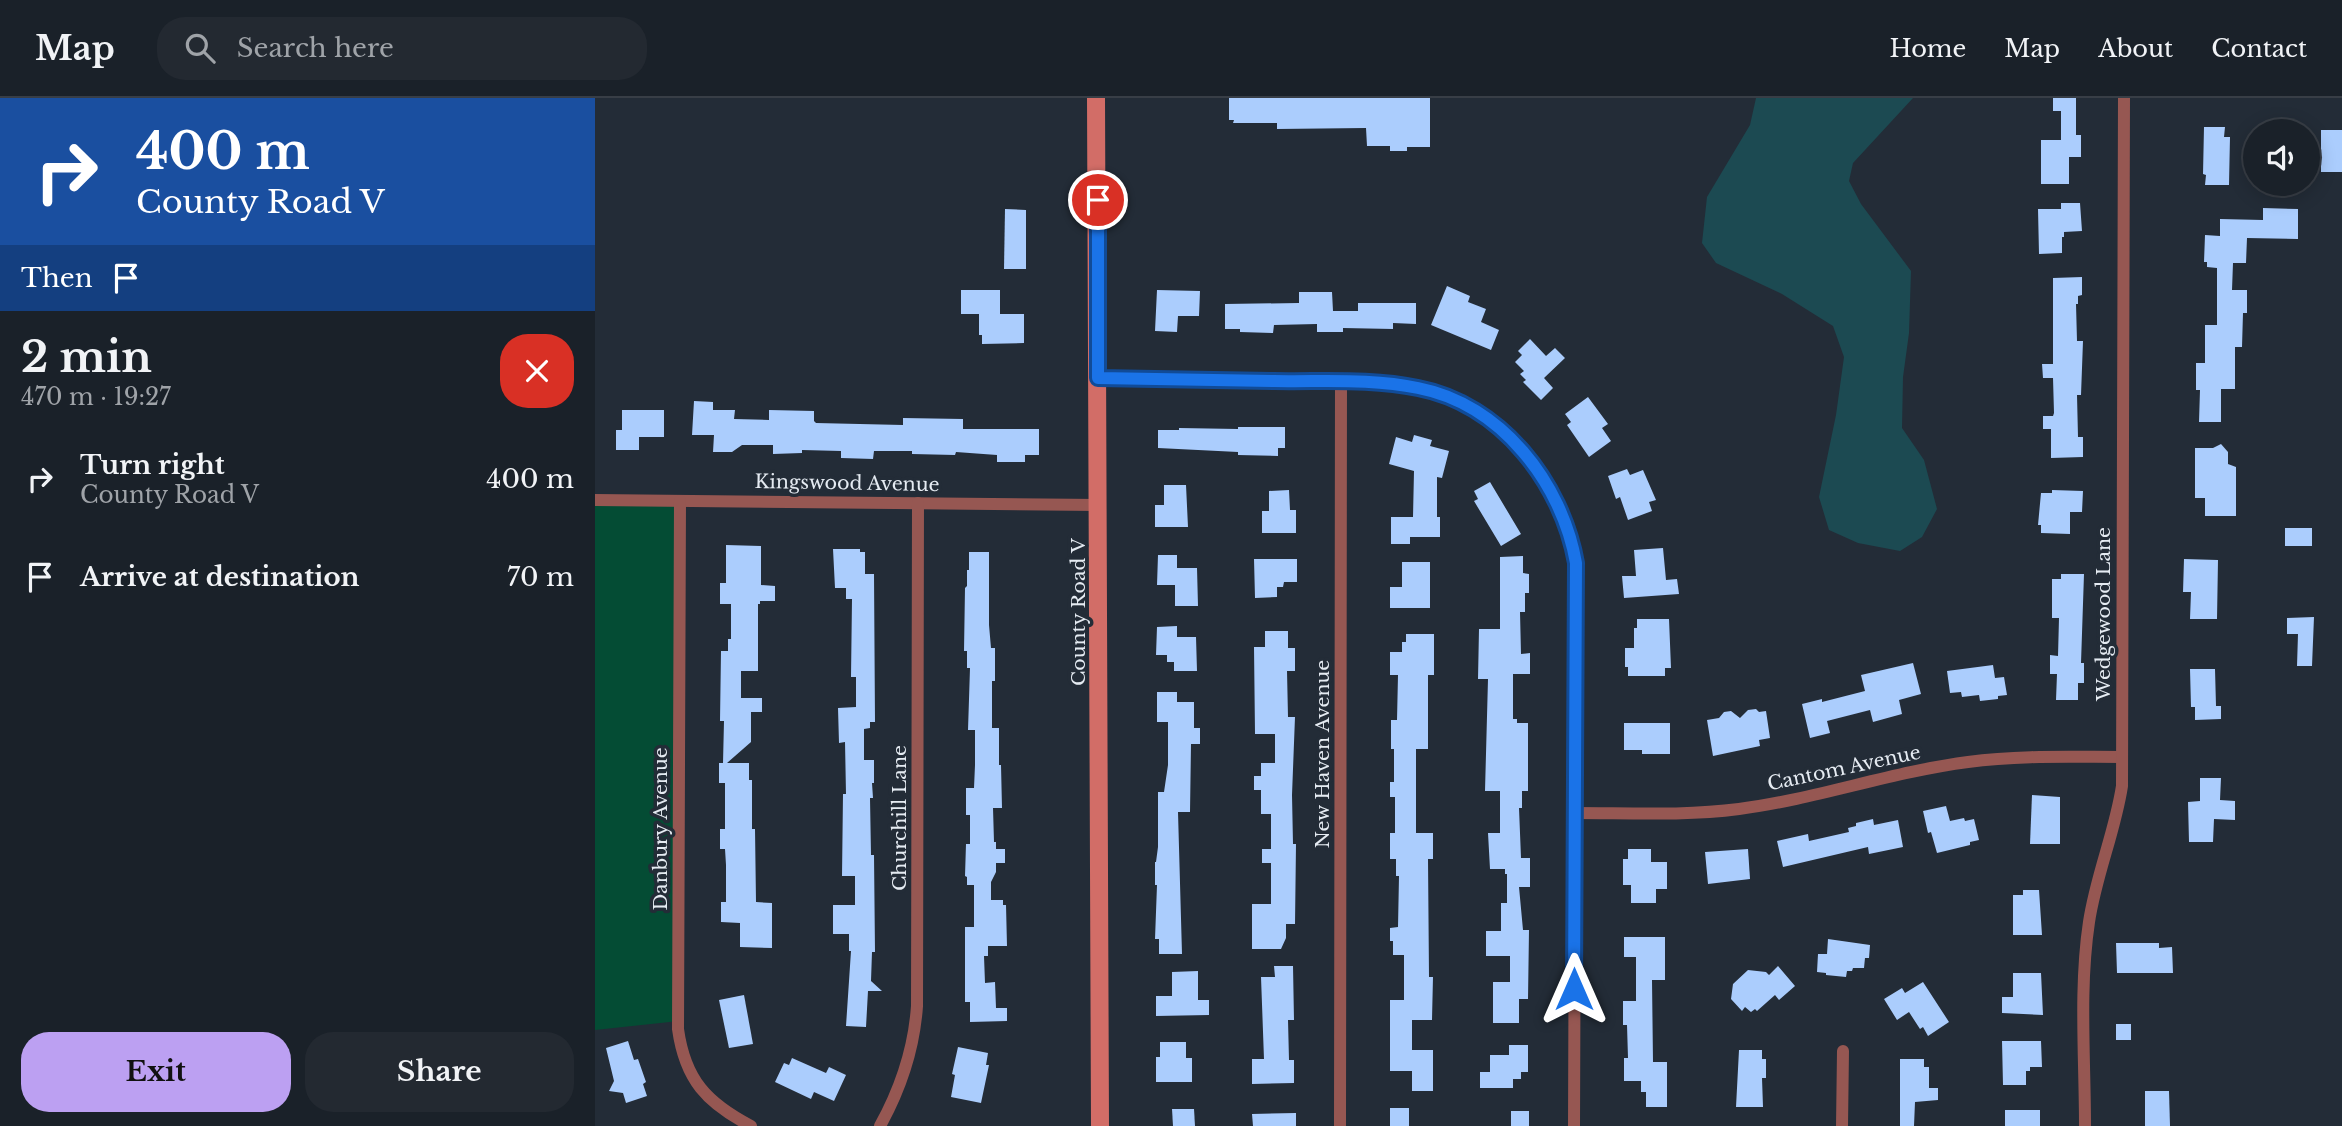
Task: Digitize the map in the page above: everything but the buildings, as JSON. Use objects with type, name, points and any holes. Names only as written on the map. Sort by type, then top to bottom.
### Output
[{"type":"main road","name":"County Road V","points":[[1096,98],[1100,1126]]},
{"type":"street","name":"Wedgewood Lane","points":[[2085,1126],[2086,946],[2095,890],[2122,786],[2124,98]]},
{"type":"street","points":[[1098,378],[1341,382],[1421,388],[1452,399],[1477,412],[1505,434],[1535,465],[1551,490],[1567,523],[1576,563],[1574,1126]]},
{"type":"street","name":"New Haven Avenue","points":[[1340,1126],[1341,382]]},
{"type":"street","name":"Kingswood Avenue","points":[[595,500],[1099,505]]},
{"type":"street","name":"Danbury Avenue","points":[[680,501],[678,1029],[687,1063],[701,1088],[723,1111],[751,1126]]},
{"type":"street","name":"Churchill Lane","points":[[880,1126],[906,1066],[917,1006],[918,503]]},
{"type":"street","name":"Cantom Avenue","points":[[1575,813],[1727,811],[1967,762],[2017,758],[2122,757]]},
{"type":"street","points":[[1842,1126],[1843,1051]]},
{"type":"green space","points":[[595,500],[680,501],[679,1021],[595,1030]]},
{"type":"water","points":[[1756,98],[1913,98],[1853,163],[1849,181],[1861,204],[1911,271],[1902,428],[1924,460],[1937,509],[1922,537],[1900,551],[1858,543],[1829,530],[1819,497],[1836,415],[1844,357],[1833,326],[1782,294],[1716,263],[1702,243],[1707,197],[1750,125]]},
{"type":"route","points":[[1098,200],[1098,378],[1367,382],[1421,388],[1452,399],[1499,428],[1535,465],[1551,490],[1567,523],[1576,563],[1574,989]]}]
